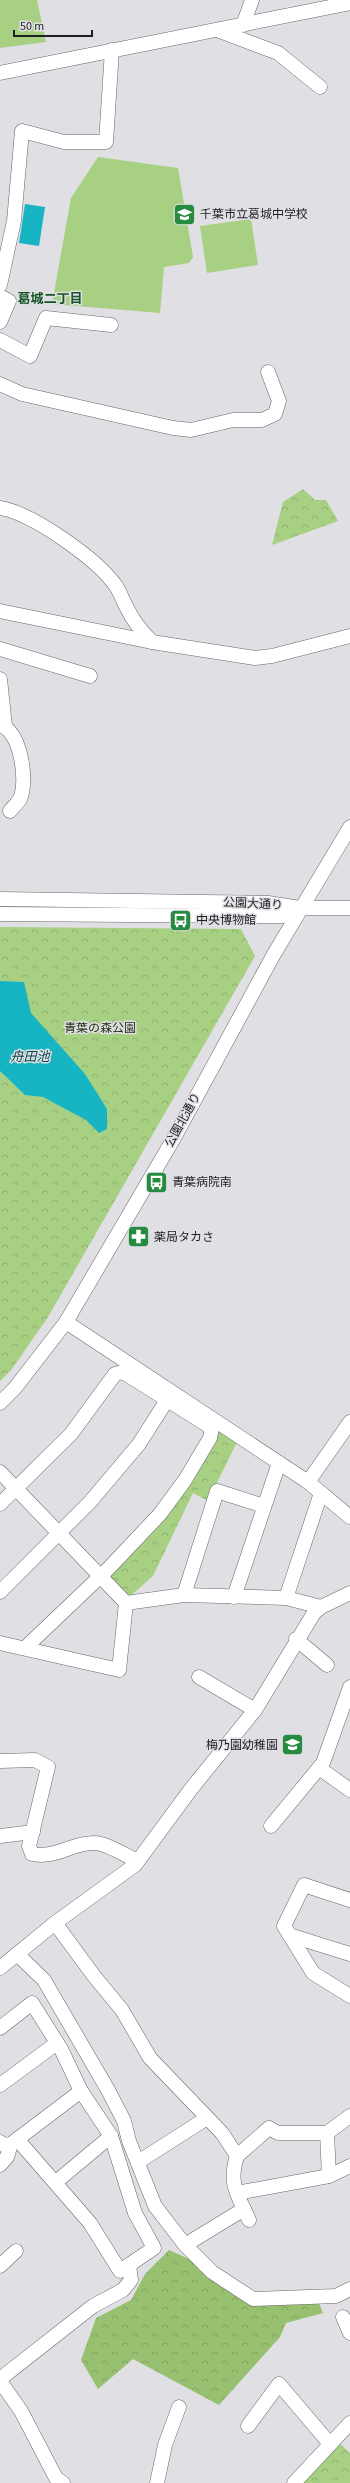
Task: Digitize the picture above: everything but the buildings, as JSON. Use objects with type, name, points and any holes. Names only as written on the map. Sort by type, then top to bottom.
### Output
[{"type":"street","points":[[243,24],[252,0]]},
{"type":"street","points":[[0,72],[350,3]]},
{"type":"street","points":[[217,30],[278,53],[320,87]]},
{"type":"street","points":[[0,285],[13,232],[22,131],[64,142],[106,142],[112,50]]},
{"type":"street","points":[[0,296],[9,301],[0,322]]},
{"type":"street","points":[[0,340],[30,356],[46,318],[111,325]]},
{"type":"street","points":[[0,384],[22,394],[126,419],[191,430],[233,420],[262,420],[275,414],[279,401],[268,372]]},
{"type":"street","points":[[0,508],[10,509],[45,527],[97,566],[116,586],[135,621],[152,642]]},
{"type":"street","points":[[0,611],[152,642],[255,658],[272,656],[350,636]]},
{"type":"street","points":[[0,649],[90,676]]},
{"type":"street","points":[[0,678],[3,726],[14,737],[22,760],[22,790],[20,799],[10,811]]},
{"type":"street","name":"公園北通り","points":[[0,1403],[16,1388],[66,1322],[174,1138],[300,908],[350,827]]},
{"type":"street","name":"公園大通り","points":[[0,899],[268,903],[300,908]]},
{"type":"street","points":[[300,908],[350,908]]},
{"type":"street","name":"公園大通り","points":[[0,914],[283,916],[300,908]]},
{"type":"street","points":[[66,1322],[235,1432],[308,1482],[350,1516]]},
{"type":"street","points":[[0,1504],[71,1434],[115,1374],[123,1372],[212,1428],[210,1438],[185,1480],[160,1514],[101,1575],[26,1647]]},
{"type":"street","points":[[0,1592],[60,1534],[118,1471],[139,1444],[167,1400]]},
{"type":"street","points":[[308,1482],[350,1422]]},
{"type":"street","points":[[234,1597],[279,1463]]},
{"type":"street","points":[[0,1472],[101,1575],[126,1603],[119,1670],[26,1647],[0,1643]]},
{"type":"street","points":[[184,1595],[217,1491],[264,1506]]},
{"type":"street","points":[[286,1598],[322,1493]]},
{"type":"street","points":[[0,1968],[9,1956],[138,1861],[195,1784],[255,1710],[296,1639],[314,1613],[321,1607],[350,1593]]},
{"type":"street","points":[[126,1603],[184,1595],[286,1598],[321,1607]]},
{"type":"street","points":[[296,1639],[327,1665]]},
{"type":"street","points":[[198,1677],[255,1710]]},
{"type":"street","points":[[272,1826],[323,1763],[349,1693]]},
{"type":"street","points":[[0,1761],[35,1760],[48,1767],[29,1846],[32,1854],[42,1856],[56,1854],[88,1843],[98,1843],[138,1861]]},
{"type":"street","points":[[319,1768],[350,1790]]},
{"type":"street","points":[[0,1836],[33,1832]]},
{"type":"street","points":[[350,1900],[304,1885],[284,1926],[313,1974],[350,1996]]},
{"type":"street","points":[[55,1923],[94,1976],[122,2010],[150,2058],[222,2133],[237,2156]]},
{"type":"street","points":[[289,1935],[350,1954]]},
{"type":"street","points":[[9,1956],[44,1980],[124,2121],[129,2140],[155,2206],[185,2245],[212,2272],[253,2299],[336,2296],[350,2289]]},
{"type":"street","points":[[0,2028],[32,2003],[57,2044],[81,2091],[111,2136],[136,2213],[154,2248],[120,2271],[90,2223],[56,2182],[9,2142]]},
{"type":"street","points":[[0,2085],[57,2044]]},
{"type":"street","points":[[0,2164],[7,2157],[9,2142],[81,2091]]},
{"type":"street","points":[[185,2245],[247,2214],[236,2193],[232,2171],[237,2156],[269,2128],[278,2133],[327,2133],[350,2116]]},
{"type":"street","points":[[138,2162],[206,2118]]},
{"type":"street","points":[[327,2133],[329,2176]]},
{"type":"street","points":[[56,2182],[111,2136]]},
{"type":"street","points":[[236,2193],[329,2176],[350,2166]]},
{"type":"street","points":[[0,2266],[16,2251]]},
{"type":"street","points":[[63,2483],[56,2478],[30,2427],[2,2387],[93,2306],[123,2290],[131,2280],[129,2264]]},
{"type":"street","points":[[343,2317],[350,2333]]},
{"type":"street","points":[[248,2426],[279,2384],[330,2444]]},
{"type":"street","points":[[157,2483],[165,2445],[179,2407]]},
{"type":"street","points":[[294,2483],[350,2423]]},
{"type":"green space","points":[[0,0],[37,0],[46,42],[0,48]]},
{"type":"green space","points":[[98,157],[178,168],[193,257],[189,263],[164,267],[160,313],[52,304],[71,198]]},
{"type":"green space","points":[[251,219],[258,265],[207,273],[200,226]]},
{"type":"green space","points":[[303,489],[315,500],[326,500],[338,521],[272,545],[283,502]]},
{"type":"green space","name":"青葉の森公園","points":[[0,927],[241,929],[255,956],[48,1317],[12,1369],[0,1381]]},
{"type":"green space","points":[[219,1426],[239,1438],[208,1501],[193,1493],[153,1576],[128,1598],[106,1574]]},
{"type":"green space","points":[[169,2250],[216,2271],[254,2303],[317,2298],[323,2313],[286,2323],[280,2337],[219,2405],[133,2359],[98,2389],[81,2360],[96,2318],[131,2300],[145,2274]]},
{"type":"green space","points":[[337,2441],[350,2453],[350,2483],[298,2483]]},
{"type":"water","points":[[25,204],[45,207],[39,246],[19,243]]},
{"type":"water","name":"舟田池","points":[[0,981],[24,982],[31,1013],[85,1074],[107,1109],[107,1129],[99,1133],[86,1120],[43,1097],[25,1095],[0,1071]]},
{"type":"place","name":"千葉市立葛城中学校","points":[[184,214]]},
{"type":"place","name":"中央博物館","points":[[181,920]]},
{"type":"place","name":"青葉病院南","points":[[156,1182]]},
{"type":"place","name":"薬局タカさ","points":[[138,1237]]},
{"type":"place","name":"梅乃園幼稚園","points":[[293,1745]]},
{"type":"district","name":"葛城二丁目","points":[[50,299]]}]
